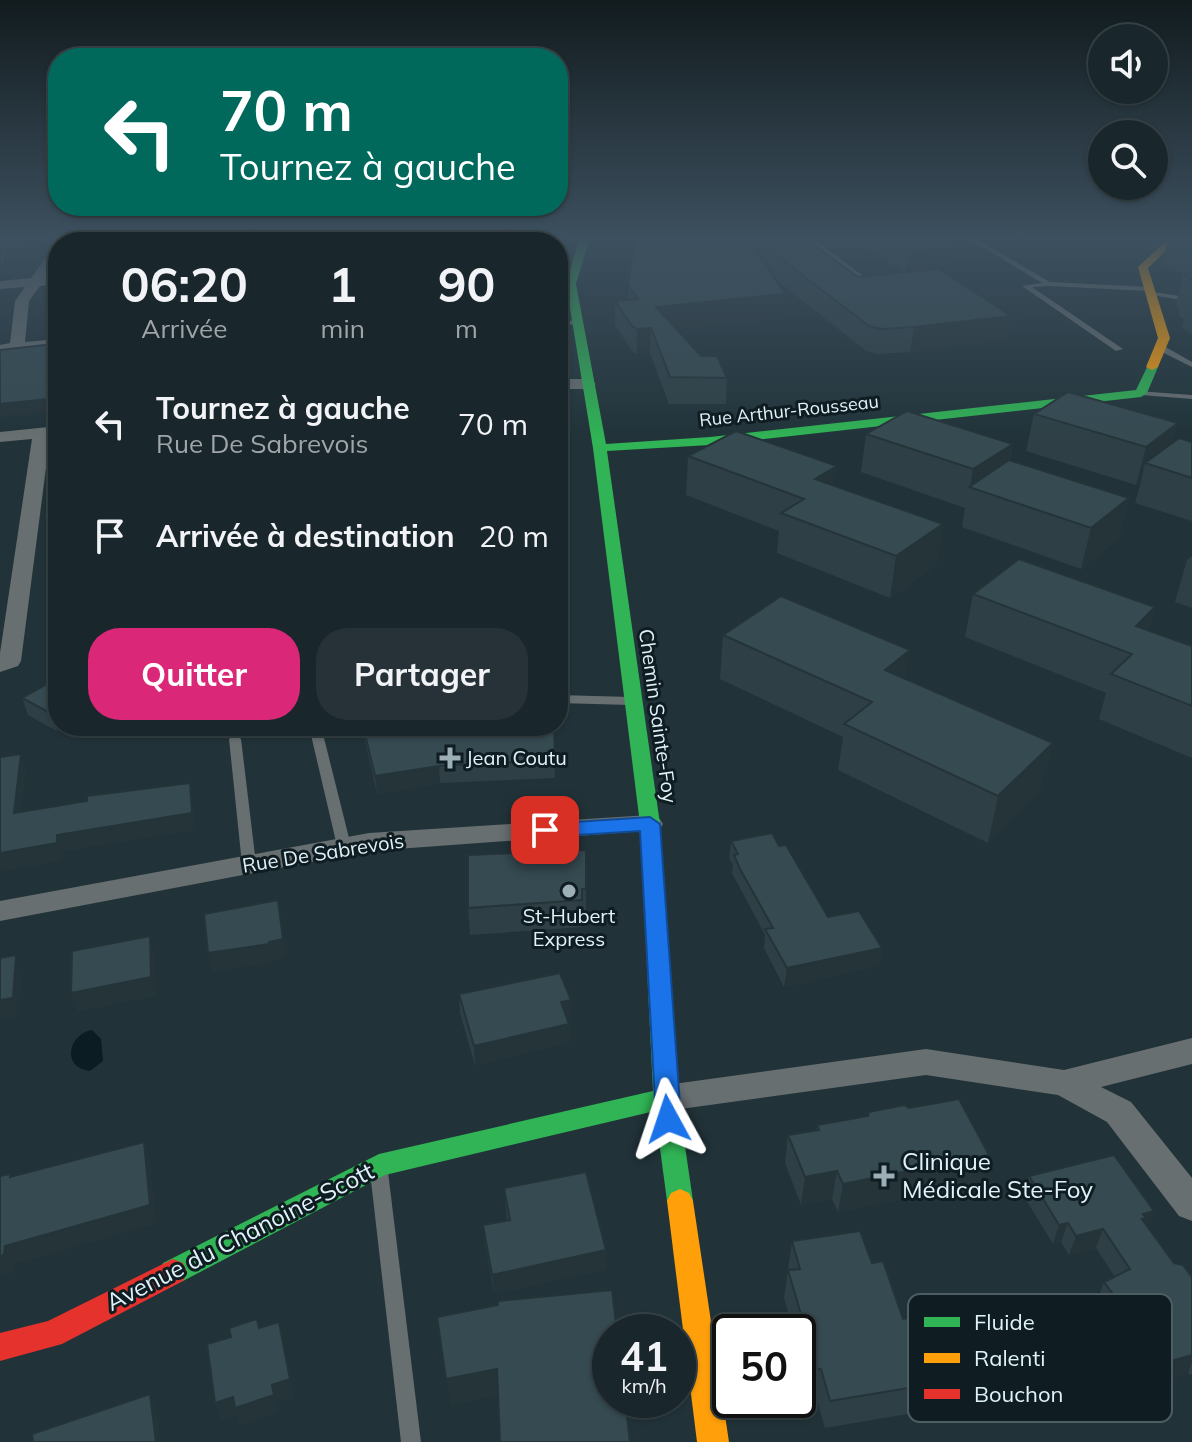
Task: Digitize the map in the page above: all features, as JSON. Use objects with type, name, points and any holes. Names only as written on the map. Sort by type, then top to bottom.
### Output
[{"type":"main road","name":"Chemin Sainte-Foy","points":[[575,305],[600,448],[650,824],[666,1098],[713,1442]]},
{"type":"main road","points":[[1141,393],[1164,338],[1154,305]]},
{"type":"main road","name":"Rue Arthur-Rousseau","points":[[600,448],[710,441],[1141,393]]},
{"type":"main road","name":"Avenue du Chanoine-Scott","points":[[0,1347],[52,1334],[379,1165],[666,1098]]},
{"type":"street","points":[[17,347],[22,305]]},
{"type":"street","points":[[0,349],[48,344]]},
{"type":"street","points":[[568,384],[588,384]]},
{"type":"street","points":[[0,437],[48,431]]},
{"type":"street","points":[[0,665],[10,661],[48,442]]},
{"type":"street","name":"Rue De Sabrevois","points":[[0,911],[369,842],[650,824]]},
{"type":"street","name":"Avenue du Chanoine-Scott","points":[[666,1098],[926,1062],[1064,1083],[1192,1051]]},
{"type":"street","points":[[1064,1083],[1119,1112],[1192,1205]]},
{"type":"lane","points":[[1054,305],[1119,349]]},
{"type":"lane","points":[[568,323],[578,322]]},
{"type":"lane","points":[[1161,348],[1192,365]]},
{"type":"lane","points":[[1141,393],[1192,397]]},
{"type":"lane","points":[[568,699],[634,701]]},
{"type":"lane","points":[[317,736],[344,846]]},
{"type":"lane","points":[[235,739],[249,864]]},
{"type":"lane","points":[[379,1165],[411,1442]]},
{"type":"shaded area","points":[[92,1030],[101,1039],[103,1061],[90,1071],[75,1064],[71,1051],[77,1038]]},
{"type":"building","points":[[618,305],[673,305],[656,307],[701,356],[717,356],[727,378],[670,377],[651,328],[637,329]]},
{"type":"building","points":[[842,305],[995,305],[1011,316],[914,327],[882,329],[869,326]]},
{"type":"building","points":[[48,345],[48,399],[0,404],[0,350]]},
{"type":"building","points":[[1068,392],[1178,423],[1146,447],[1034,414]]},
{"type":"building","points":[[907,411],[1013,444],[973,469],[866,434]]},
{"type":"building","points":[[736,431],[837,466],[815,479],[943,524],[896,556],[781,513],[804,499],[688,456]]},
{"type":"building","points":[[1179,438],[1192,442],[1192,478],[1145,463]]},
{"type":"building","points":[[1009,460],[1129,498],[1091,528],[969,487]]},
{"type":"building","points":[[1019,559],[1155,607],[1136,626],[1192,646],[1192,706],[1111,674],[1132,654],[973,594]]},
{"type":"building","points":[[781,596],[910,650],[885,670],[1053,743],[998,796],[844,724],[872,702],[723,635]]},
{"type":"building","points":[[48,684],[48,712],[22,698]]},
{"type":"building","points":[[365,736],[554,736],[555,760],[439,766],[375,776]]},
{"type":"building","points":[[21,754],[14,813],[87,801],[87,796],[190,783],[192,813],[57,835],[57,843],[0,853],[0,757]]},
{"type":"building","points":[[772,833],[779,846],[786,845],[828,917],[859,911],[882,948],[787,968],[765,929],[773,928],[740,869],[734,855],[738,854],[731,841]]},
{"type":"building","points":[[586,850],[586,889],[582,889],[582,900],[468,908],[468,855]]},
{"type":"building","points":[[278,900],[283,939],[208,953],[204,914]]},
{"type":"building","points":[[150,936],[151,977],[71,993],[72,951]]},
{"type":"building","points":[[16,955],[13,998],[0,1000],[0,958]]},
{"type":"building","points":[[560,973],[571,1000],[561,1002],[569,1024],[474,1046],[459,994]]},
{"type":"building","points":[[959,1099],[989,1155],[843,1184],[837,1171],[805,1177],[788,1135],[819,1130],[817,1125],[868,1116],[869,1112]]},
{"type":"building","points":[[144,1142],[150,1205],[5,1246],[4,1255],[0,1256],[0,1176],[10,1174],[10,1177]]},
{"type":"building","points":[[1114,1155],[1154,1211],[1143,1214],[1146,1218],[1142,1219],[1174,1263],[1183,1265],[1192,1277],[1192,1355],[1172,1361],[1172,1294],[1113,1294],[1104,1282],[1130,1269],[1103,1229],[1076,1236],[1068,1223],[1059,1225],[1029,1176]]},
{"type":"building","points":[[586,1172],[606,1250],[492,1275],[483,1225],[510,1220],[504,1188]]},
{"type":"building","points":[[860,1231],[872,1263],[883,1261],[903,1319],[908,1318],[908,1388],[830,1401],[821,1369],[816,1366],[816,1314],[801,1314],[788,1270],[800,1269],[792,1241]]},
{"type":"building","points":[[612,1290],[615,1314],[592,1314],[592,1418],[627,1418],[630,1442],[500,1442],[497,1369],[446,1379],[437,1317],[498,1305],[498,1301]]},
{"type":"building","points":[[257,1319],[259,1328],[279,1322],[290,1379],[272,1385],[274,1395],[235,1408],[233,1397],[215,1403],[207,1344],[231,1337],[229,1328]]},
{"type":"building","points":[[150,1394],[156,1442],[33,1442],[32,1434]]},
{"type":"traffic: fast","points":[[575,305],[600,448],[650,824],[666,1098],[680,1201]]},
{"type":"traffic: fast","points":[[600,448],[710,441],[1141,393],[1152,367]]},
{"type":"traffic: fast","points":[[173,1272],[379,1165],[666,1098]]},
{"type":"traffic: slow","points":[[1152,367],[1164,338],[1154,305]]},
{"type":"traffic: slow","points":[[680,1201],[713,1442]]},
{"type":"traffic: jam","points":[[0,1347],[52,1334],[173,1272]]},
{"type":"place","name":"Jean Coutu","points":[[450,758]]},
{"type":"place","name":"St-Hubert Express","points":[[569,891]]},
{"type":"place","name":"Clinique Médicale Ste-Foy","points":[[884,1176]]},
{"type":"route","points":[[545,830],[650,824],[668,1119]]}]
